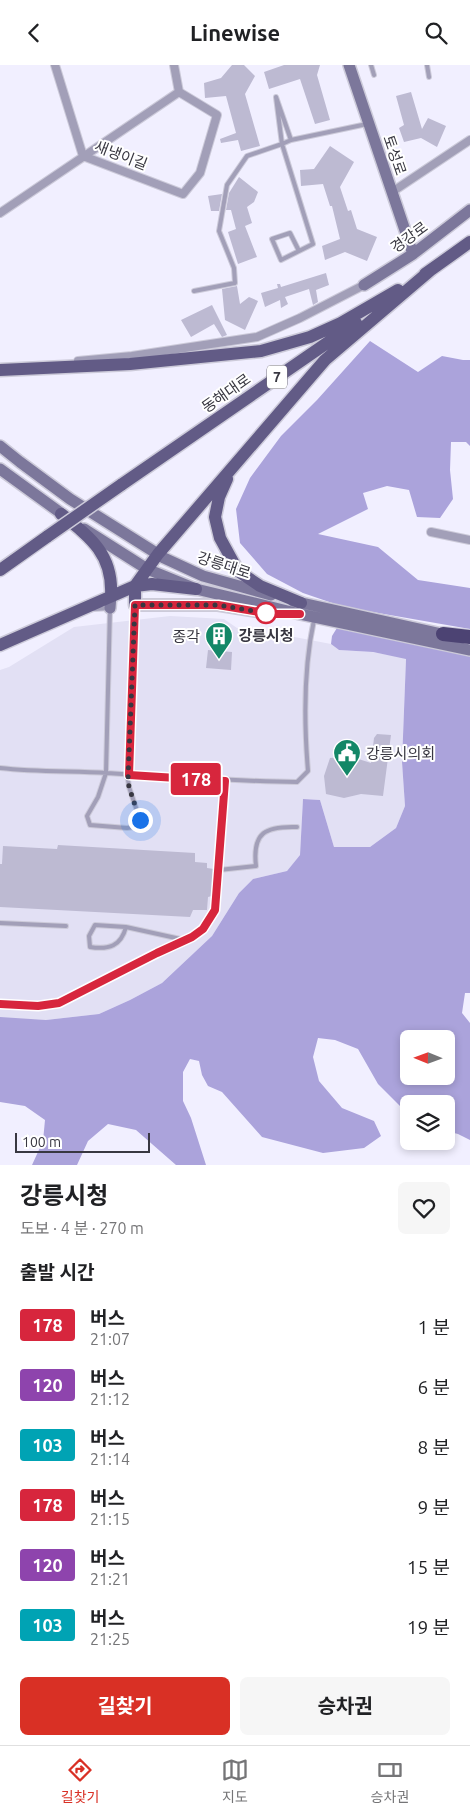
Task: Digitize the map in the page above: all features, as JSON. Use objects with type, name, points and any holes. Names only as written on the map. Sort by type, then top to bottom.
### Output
[{"type":"highway","points":[[443,634],[470,638]]},
{"type":"main road","name":"동해대로","points":[[0,570],[470,242]]},
{"type":"main road","points":[[0,645],[73,614],[110,602],[135,586],[158,554],[325,360],[432,269]]},
{"type":"main road","points":[[0,370],[130,364],[261,351],[310,337],[341,323],[420,278]]},
{"type":"main road","points":[[231,469],[219,497],[215,517],[220,538],[238,571],[300,609]]},
{"type":"main road","points":[[61,514],[86,534],[101,553],[112,579],[110,602]]},
{"type":"main road","points":[[135,586],[152,584],[196,589]]},
{"type":"main road","points":[[135,586],[135,605]]},
{"type":"street","name":"새냉이길","points":[[55,65],[83,156],[183,194],[200,173],[217,115],[178,92]]},
{"type":"street","points":[[0,213],[178,92],[174,65]]},
{"type":"street","name":"토성로","points":[[349,65],[413,254]]},
{"type":"street","points":[[392,192],[470,141]]},
{"type":"street","name":"경강로","points":[[364,285],[413,254],[470,210]]},
{"type":"street","points":[[0,366],[132,356],[257,337],[300,318],[364,285]]},
{"type":"street","name":"강릉대로","points":[[0,446],[70,499],[158,554],[204,576],[300,609],[315,617],[470,650]]},
{"type":"street","name":"강릉대로","points":[[0,469],[61,514],[147,569],[196,589],[443,634]]},
{"type":"street","points":[[431,532],[470,540]]},
{"type":"street","points":[[135,605],[218,605],[271,614],[300,609]]},
{"type":"lane","points":[[371,65],[374,75]]},
{"type":"lane","points":[[427,65],[429,77]]},
{"type":"lane","points":[[291,140],[276,97],[282,144],[313,244],[299,251],[281,260],[272,239],[290,233],[299,251]]},
{"type":"lane","points":[[194,291],[235,283],[234,268],[219,231],[227,185],[247,156],[291,140],[369,124]]},
{"type":"lane","points":[[110,602],[106,773],[98,797],[87,816],[90,825],[127,828],[134,827],[140,820],[129,787],[135,605]]},
{"type":"lane","points":[[0,768],[39,772],[106,773],[225,781],[297,782],[308,771],[306,746],[308,667],[310,640],[315,617]]},
{"type":"lane","points":[[0,1004],[38,1006],[59,1003],[192,937],[203,929],[215,910],[225,781]]},
{"type":"lane","points":[[219,870],[256,866],[255,851],[258,839],[268,831],[280,826],[297,827]]},
{"type":"lane","points":[[0,923],[66,926]]},
{"type":"lane","points":[[126,927],[123,938],[113,945],[100,949],[90,947],[89,937],[95,925],[126,927],[185,940]]},
{"type":"shaded area","points":[[370,341],[418,372],[442,356],[470,360],[470,446],[466,442],[451,442],[450,470],[453,499],[440,518],[417,517],[409,490],[387,486],[363,493],[368,509],[318,534],[378,547],[418,580],[470,588],[470,629],[344,607],[303,593],[267,574],[240,543],[236,509],[250,478],[281,436],[317,400]]},
{"type":"shaded area","points":[[170,616],[224,619],[237,628],[271,637],[284,635],[331,644],[339,650],[372,652],[406,658],[402,762],[405,806],[396,828],[370,847],[334,847],[320,800],[303,799],[300,855],[287,871],[253,879],[239,893],[212,936],[162,983],[99,1014],[46,1020],[0,1018],[0,670],[9,667],[74,627]]},
{"type":"shaded area","points":[[340,623],[470,650],[470,993],[465,993],[462,1013],[470,1023],[470,1140],[455,1133],[455,1095],[400,1095],[400,1106],[378,1084],[358,1049],[335,1040],[318,1038],[313,1057],[319,1081],[342,1108],[374,1121],[381,1136],[364,1148],[323,1153],[262,1137],[222,1092],[208,1086],[202,1075],[199,1061],[190,1059],[183,1072],[183,1101],[191,1118],[206,1165],[176,1165],[136,1130],[108,1124],[88,1141],[77,1165],[32,1165],[43,1141],[45,1120],[25,1106],[0,1102],[0,1017],[46,1020],[99,1014],[162,983],[212,936],[239,893],[253,879],[287,871],[300,855],[303,799],[320,800],[334,847],[370,847],[396,828],[405,806],[402,762],[406,659],[373,652],[339,650],[331,644],[332,636]]},
{"type":"building","points":[[232,65],[244,65],[255,76],[245,94],[260,146],[241,151],[238,140],[221,143],[220,139],[236,133],[226,96],[205,98],[204,83],[221,78]]},
{"type":"building","points":[[284,65],[320,65],[317,75],[330,120],[315,124],[300,79],[269,89],[264,72]]},
{"type":"building","points":[[411,92],[422,129],[428,118],[446,126],[437,147],[421,138],[404,142],[399,128],[404,125],[396,96]]},
{"type":"building","points":[[330,146],[354,162],[340,187],[348,211],[351,210],[357,229],[377,237],[367,261],[345,252],[325,260],[322,246],[340,239],[332,206],[330,206],[323,184],[301,186],[300,170],[314,169]]},
{"type":"building","points":[[239,177],[258,192],[254,202],[247,207],[252,223],[245,226],[257,257],[238,264],[228,232],[236,229],[231,210],[226,210],[229,193]]},
{"type":"building","points":[[222,194],[219,211],[211,211],[208,196]]},
{"type":"building","points":[[326,273],[329,285],[316,290],[318,302],[313,305],[309,289],[285,297],[288,304],[281,308],[280,300],[265,307],[261,293],[278,288],[277,284],[280,284],[281,287]]},
{"type":"building","points":[[237,286],[240,304],[249,297],[258,301],[245,330],[225,320],[222,289]]},
{"type":"building","points":[[212,305],[227,335],[222,337],[214,324],[191,337],[181,320]]},
{"type":"building","name":"종각","points":[[208,650],[232,652],[231,670],[206,668]]},
{"type":"building","name":"강릉시의회","points":[[377,734],[391,735],[383,796],[361,794],[344,798],[326,794],[324,776],[330,758],[349,756],[371,763],[374,738]]},
{"type":"building","points":[[58,845],[195,853],[195,862],[207,863],[207,868],[214,869],[212,896],[208,897],[207,910],[193,910],[190,917],[0,907],[0,864],[2,864],[3,846],[57,849]]},
{"type":"bus line","name":"178","points":[[0,1004],[38,1006],[59,1003],[192,937],[203,929],[215,910],[225,781],[129,775],[135,605],[218,605],[271,614],[300,614]]},
{"type":"place","name":"강릉시청","points":[[266,613]]},
{"type":"place","name":"종각","points":[[219,660]]},
{"type":"place","name":"강릉시의회","points":[[347,777]]},
{"type":"route","points":[[140,820],[128,779],[135,605],[218,605],[271,614],[266,613]]}]
